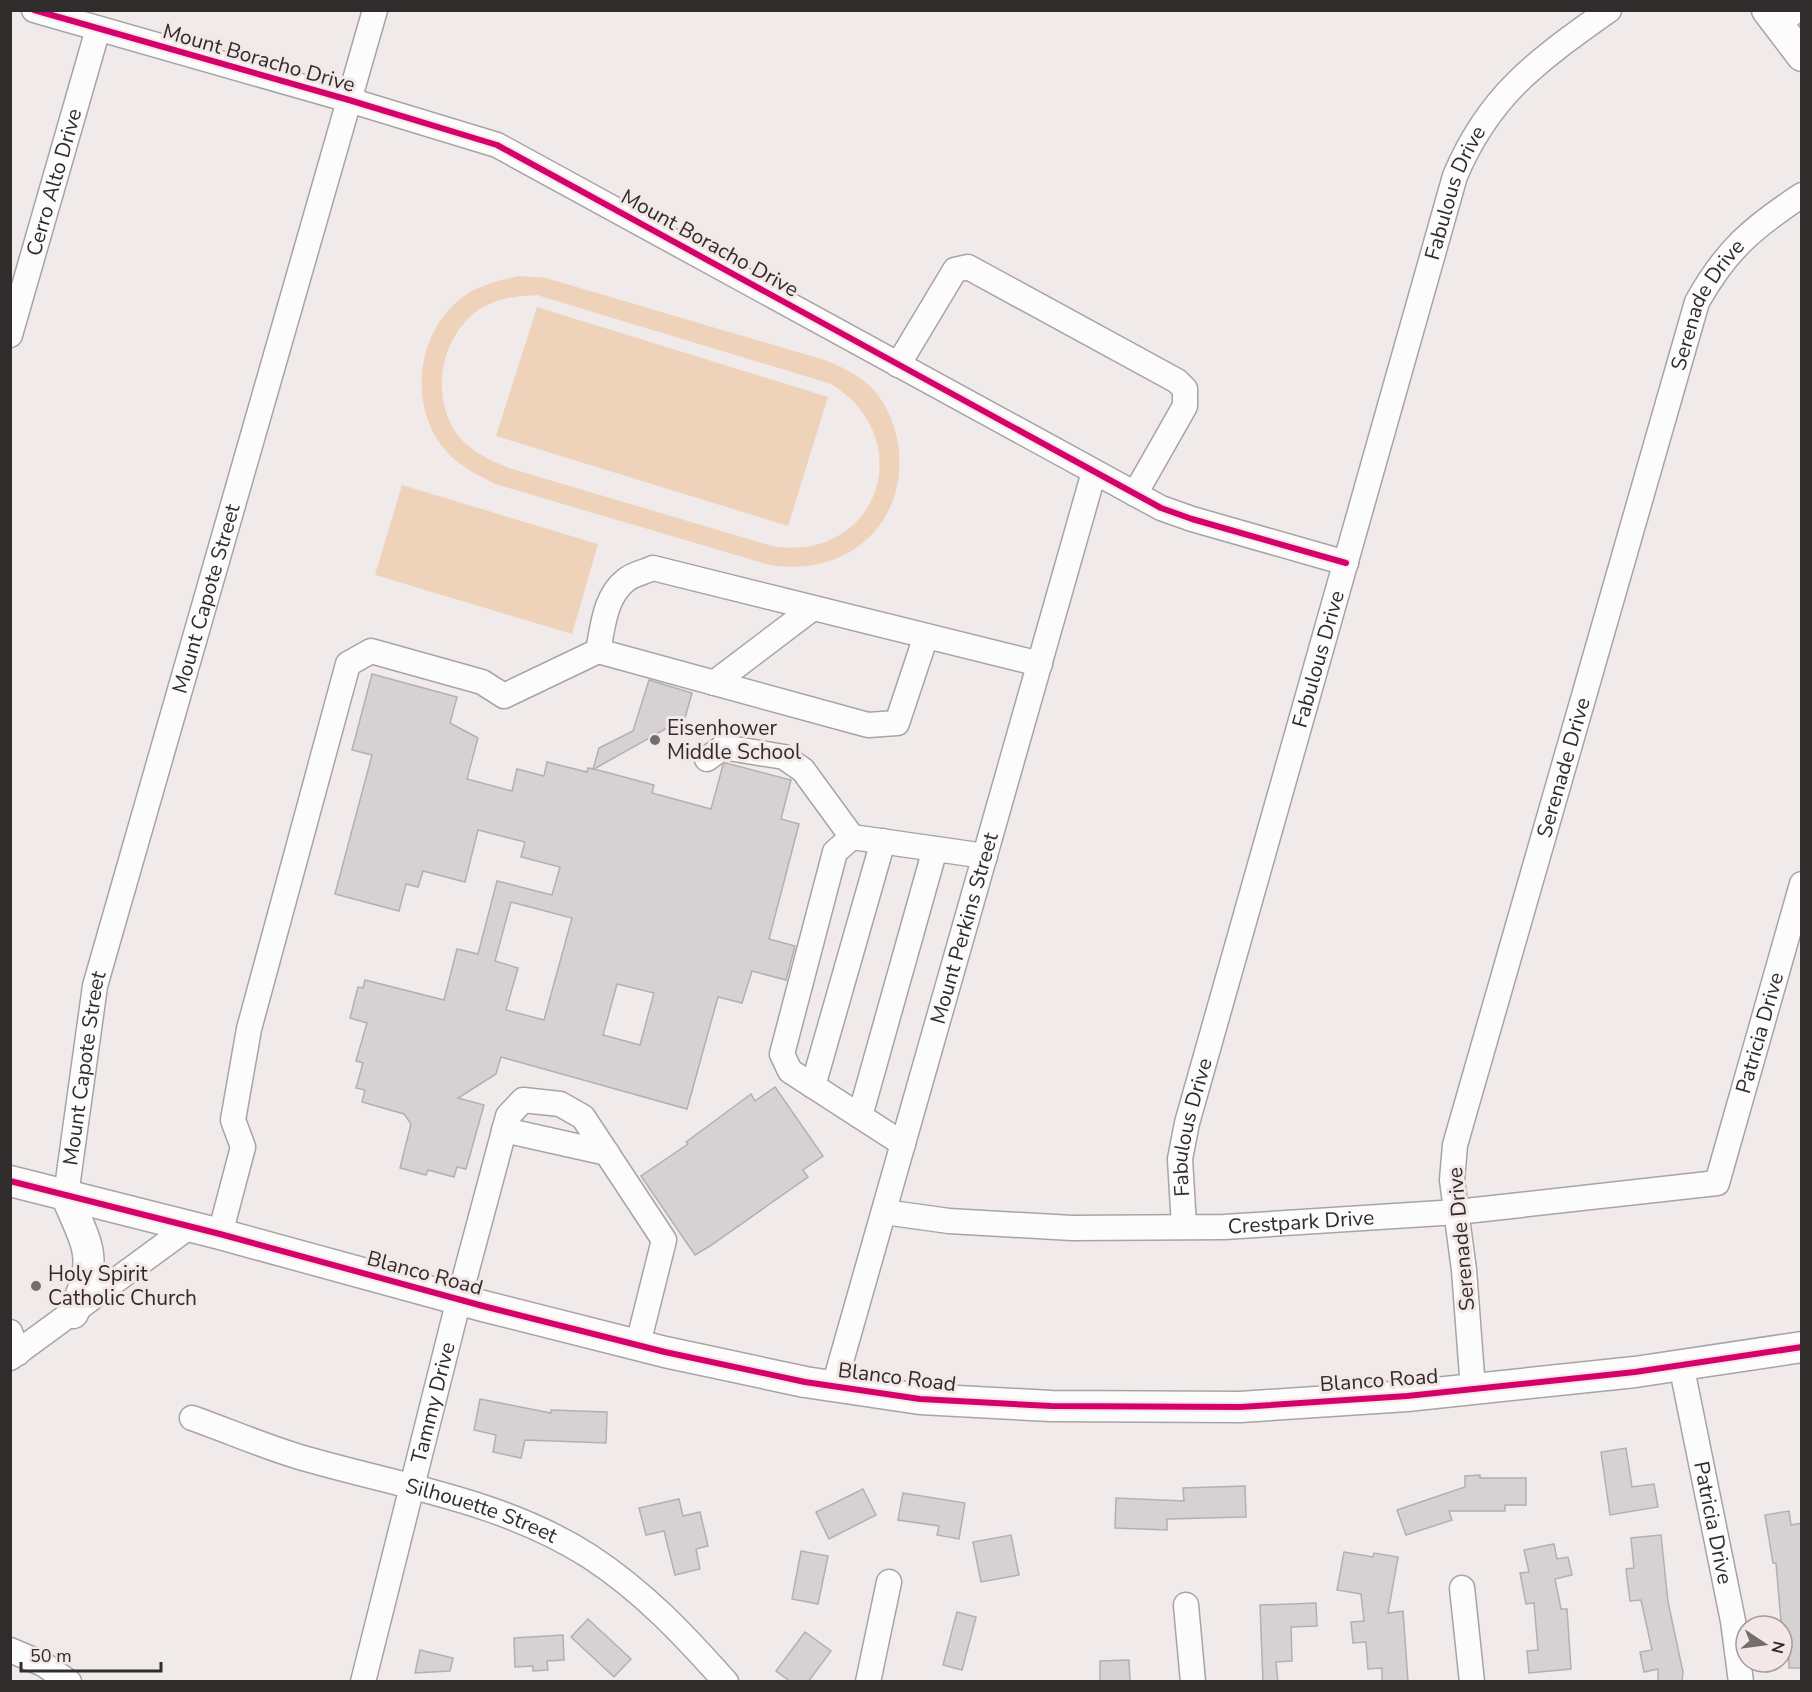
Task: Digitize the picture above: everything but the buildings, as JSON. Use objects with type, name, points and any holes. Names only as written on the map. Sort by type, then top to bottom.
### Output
[{"type":"main road","points":[[1781,15],[1802,56]]},
{"type":"main road","name":"Blanco Road","points":[[10,1180],[638,1344],[805,1382],[920,1400],[1063,1406],[1240,1407],[1473,1389],[1635,1372],[1802,1347]]},
{"type":"main road","points":[[66,1195],[89,1248],[85,1289],[73,1313]]},
{"type":"street","name":"Mount Boracho Drive","points":[[34,10],[349,100],[496,145],[1161,508],[1346,563]]},
{"type":"street","name":"Mount Capote Street","points":[[66,1195],[95,986],[375,10]]},
{"type":"street","name":"Fabulous Drive","points":[[1184,1226],[1180,1159],[1186,1123],[1455,176],[1476,133],[1495,106],[1519,80],[1545,56],[1609,10]]},
{"type":"street","name":"Cerro Alto Drive","points":[[10,335],[98,29]]},
{"type":"street","name":"Serenade Drive","points":[[1473,1389],[1464,1270],[1452,1179],[1455,1145],[1696,302],[1723,259],[1740,240],[1802,195]]},
{"type":"street","points":[[898,365],[956,270],[968,267],[1177,381],[1185,389],[1185,406],[1135,494]]},
{"type":"street","name":"Mount Perkins Street","points":[[834,1386],[1094,472]]},
{"type":"street","points":[[598,651],[604,617],[614,593],[627,579],[653,568],[1040,664]]},
{"type":"street","points":[[714,683],[813,608]]},
{"type":"street","points":[[220,1234],[243,1147],[234,1120],[249,1029],[348,664],[371,651],[482,682],[504,696],[598,651],[868,725],[897,723],[926,636]]},
{"type":"street","points":[[707,759],[723,747],[784,757],[803,770],[852,837],[985,856]]},
{"type":"street","points":[[852,837],[835,852],[782,1054],[790,1071],[903,1144]]},
{"type":"street","points":[[813,1086],[883,841]]},
{"type":"street","points":[[860,1116],[935,849]]},
{"type":"street","name":"Patricia Drive","points":[[1717,1183],[1802,884]]},
{"type":"street","name":"Tammy Drive","points":[[363,1682],[459,1299],[508,1116],[523,1100],[560,1104],[583,1117],[607,1153]]},
{"type":"street","points":[[504,1130],[607,1153],[664,1240],[638,1344]]},
{"type":"street","name":"Crestpark Drive","points":[[884,1212],[949,1221],[1072,1228],[1224,1227],[1457,1212],[1717,1183]]},
{"type":"street","points":[[13,1347],[73,1313],[190,1226]]},
{"type":"street","name":"Patricia Drive","points":[[1681,1365],[1733,1621],[1741,1682]]},
{"type":"street","name":"Silhouette Street","points":[[192,1418],[301,1458],[505,1514],[537,1528],[588,1556],[636,1589],[684,1635],[726,1682]]},
{"type":"street","points":[[868,1682],[889,1582]]},
{"type":"street","points":[[1462,1588],[1472,1682]]},
{"type":"street","points":[[1186,1605],[1193,1682]]},
{"type":"street","points":[[10,1650],[43,1664],[69,1682]]},
{"type":"shaded area","points":[[519,276],[546,278],[828,361],[864,381],[882,401],[894,426],[898,443],[899,471],[894,497],[883,520],[868,538],[848,553],[825,563],[798,567],[770,565],[495,484],[468,469],[453,458],[438,440],[427,419],[422,396],[422,373],[427,350],[436,328],[449,309],[467,294],[486,285]],"holes":[[[537,295],[831,384],[859,407],[875,435],[880,464],[875,492],[861,517],[838,536],[808,546],[772,546],[502,465],[473,450],[456,433],[448,419],[442,387],[446,356],[452,341],[472,315],[487,305],[503,299]]]},
{"type":"shaded area","points":[[537,307],[828,397],[788,526],[496,436]]},
{"type":"shaded area","points":[[402,485],[598,544],[572,634],[375,575]]},
{"type":"cycle path","points":[[34,10],[497,145],[1161,508],[1346,563]]},
{"type":"cycle path","points":[[10,1181],[665,1352],[805,1382],[920,1399],[1051,1406],[1240,1407],[1407,1396],[1635,1372],[1802,1347]]},
{"type":"place","name":"Eisenhower Middle School","points":[[655,740]]},
{"type":"place","name":"Holy Spirit Catholic Church","points":[[36,1286]]}]
